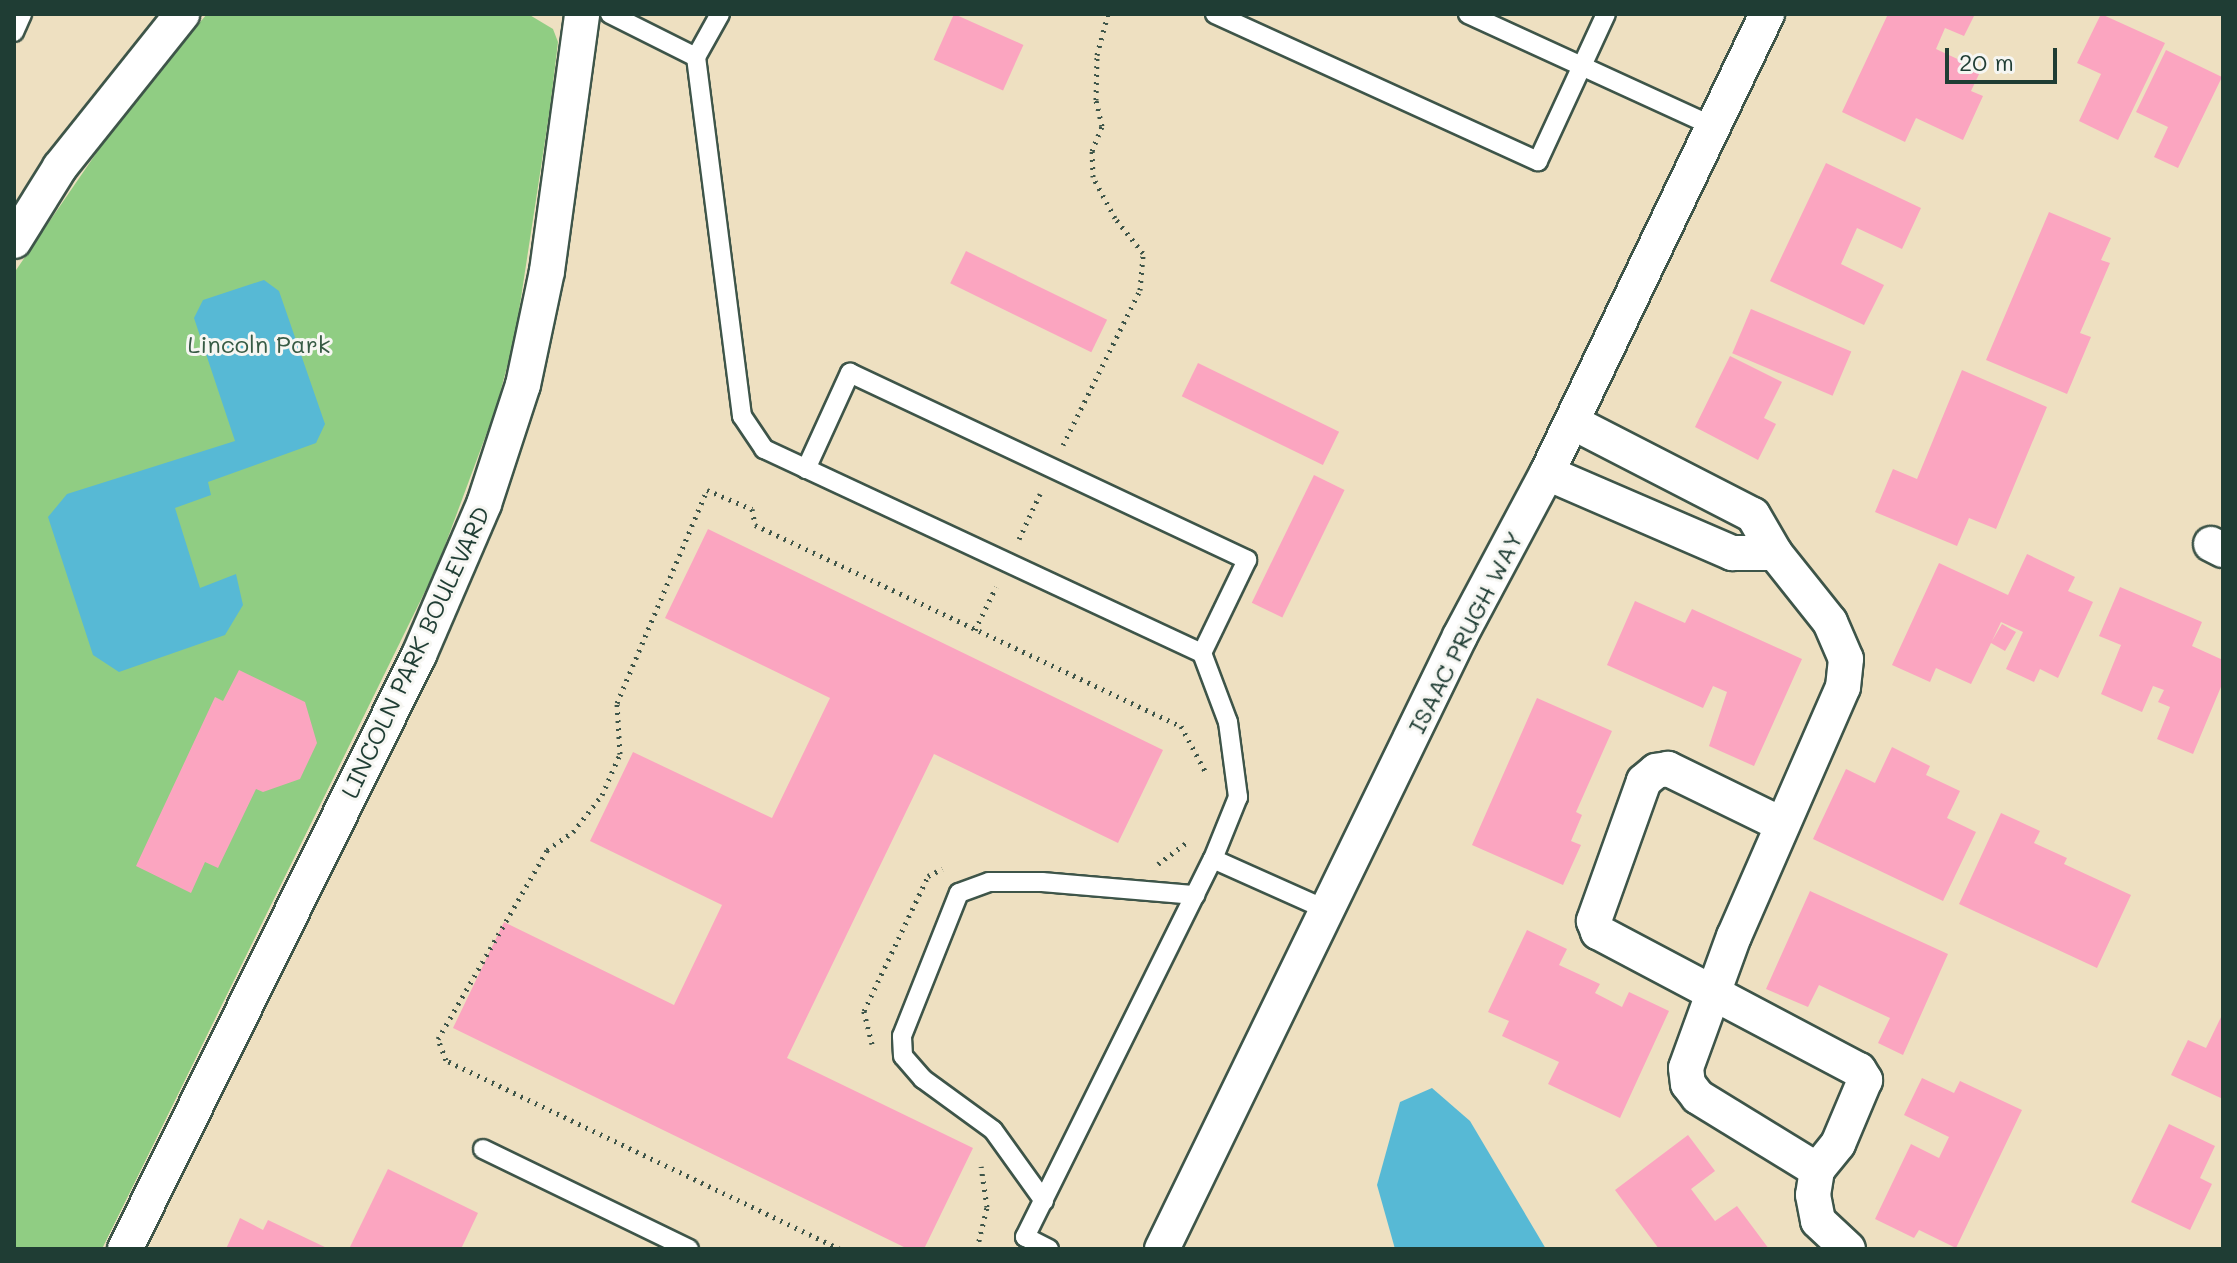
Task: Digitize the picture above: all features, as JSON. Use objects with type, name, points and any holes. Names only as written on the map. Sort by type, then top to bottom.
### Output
[{"type":"street","points":[[14,241],[60,167],[182,14]]},
{"type":"street","name":"LINCOLN PARK BOULEVARD","points":[[125,1249],[419,655],[484,504],[523,385],[547,271],[582,14]]},
{"type":"street","name":"ISAAC PRUGH WAY","points":[[1162,1249],[1460,636],[1572,422],[1767,14]]},
{"type":"street","points":[[1572,422],[1753,515],[1775,553],[1830,622],[1846,659],[1843,687],[1781,824],[1686,1068],[1688,1084],[1698,1097],[1817,1170]]},
{"type":"street","points":[[1547,473],[1732,553],[1775,553]]},
{"type":"street","points":[[1781,824],[1668,769],[1644,781],[1594,921],[1598,932],[1859,1070],[1865,1080],[1838,1144],[1817,1170],[1813,1195],[1818,1221],[1848,1249]]},
{"type":"lane","points":[[14,32],[22,14]]},
{"type":"lane","points":[[610,14],[696,57]]},
{"type":"lane","points":[[720,14],[696,57],[742,416],[764,449],[1202,653],[1228,722],[1238,797],[1213,859],[1022,1243],[1049,1249]]},
{"type":"lane","points":[[1215,14],[1249,21],[1538,161],[1606,14]]},
{"type":"lane","points":[[1468,14],[1495,20],[1581,66],[1713,126]]},
{"type":"lane","points":[[806,469],[850,373],[1247,560],[1202,653]]},
{"type":"lane","points":[[1213,859],[1327,910]]},
{"type":"lane","points":[[1044,1201],[993,1130],[923,1079],[903,1056],[902,1036],[959,893],[989,882],[1029,882],[1195,895]]},
{"type":"lane","points":[[483,1149],[689,1249]]},
{"type":"path","points":[[840,1249],[446,1060],[438,1039],[547,850],[573,832],[602,795],[620,754],[617,703],[707,490],[752,509],[755,525],[975,630],[1140,290],[1143,253],[1115,218],[1093,177],[1092,151],[1102,126],[1096,100],[1097,55],[1108,14]]},
{"type":"green space","name":"Lincoln Park","points":[[207,14],[528,14],[553,29],[558,42],[550,108],[515,337],[496,408],[437,567],[102,1249],[14,1249],[14,273],[130,104]]},
{"type":"water","points":[[264,280],[279,291],[325,424],[316,443],[208,482],[211,495],[175,508],[200,588],[236,574],[243,605],[225,635],[119,672],[93,655],[48,517],[67,494],[235,441],[194,318],[203,300]]},
{"type":"water","points":[[1432,1088],[1470,1121],[1546,1249],[1395,1249],[1377,1185],[1400,1102]]},
{"type":"building","points":[[954,14],[1023,45],[1003,91],[934,60]]},
{"type":"building","points":[[1888,14],[1974,16],[1964,36],[1945,28],[1936,49],[1981,70],[1971,91],[1983,96],[1963,140],[1916,118],[1905,142],[1842,112]]},
{"type":"building","points":[[2101,14],[2165,43],[2118,140],[2079,121],[2101,74],[2077,63]]},
{"type":"building","points":[[2166,50],[2222,77],[2178,168],[2154,157],[2168,127],[2136,112]]},
{"type":"building","points":[[1826,163],[1921,208],[1902,249],[1857,228],[1841,264],[1884,285],[1864,325],[1770,281]]},
{"type":"building","points":[[2049,212],[2111,238],[2101,260],[2110,263],[2080,333],[2091,337],[2067,394],[1986,360]]},
{"type":"building","points":[[966,251],[1107,320],[1091,352],[950,283]]},
{"type":"building","points":[[1751,309],[1851,352],[1833,396],[1732,353]]},
{"type":"building","points":[[1730,356],[1782,382],[1764,418],[1776,424],[1758,460],[1695,427]]},
{"type":"building","points":[[1198,363],[1339,432],[1323,465],[1182,396]]},
{"type":"building","points":[[1962,370],[2047,407],[1996,529],[1969,518],[1957,546],[1875,512],[1893,469],[1917,479]]},
{"type":"building","points":[[1314,475],[1345,490],[1282,618],[1252,603]]},
{"type":"building","points":[[708,529],[1163,750],[1118,843],[934,754],[787,1058],[973,1148],[924,1249],[908,1249],[453,1028],[504,922],[674,1005],[722,905],[590,841],[633,752],[772,818],[830,698],[665,618]]},
{"type":"building","points":[[2027,554],[2075,577],[2068,591],[2093,602],[2058,678],[2040,669],[2034,682],[2006,669],[2023,632],[2001,622],[1992,641],[2002,624],[2016,632],[2005,651],[1991,643],[1971,684],[1936,668],[1930,682],[1892,665],[1939,563],[2008,595]]},
{"type":"building","points":[[2120,587],[2202,622],[2192,646],[2223,660],[2223,682],[2193,754],[2157,739],[2170,707],[2158,702],[2164,690],[2153,686],[2142,712],[2101,694],[2121,645],[2099,636]]},
{"type":"building","points":[[1635,601],[1685,623],[1692,609],[1802,659],[1754,766],[1709,746],[1727,692],[1713,686],[1703,708],[1607,665]]},
{"type":"building","points":[[239,670],[305,702],[317,743],[300,779],[263,792],[256,789],[218,868],[205,862],[191,893],[136,866],[215,697],[223,701]]},
{"type":"building","points":[[1537,698],[1612,731],[1576,812],[1582,815],[1571,841],[1581,845],[1563,885],[1472,845]]},
{"type":"building","points":[[1892,747],[1930,766],[1926,775],[1960,791],[1947,818],[1976,832],[1943,901],[1813,839],[1846,769],[1875,783]]},
{"type":"building","points":[[2001,813],[2040,831],[2034,843],[2067,858],[2064,864],[2131,895],[2097,968],[1959,904]]},
{"type":"building","points":[[1810,891],[1948,954],[1903,1055],[1878,1043],[1890,1018],[1819,985],[1808,1007],[1766,989]]},
{"type":"building","points":[[1527,930],[1567,949],[1559,965],[1600,984],[1595,993],[1622,1007],[1629,992],[1669,1011],[1620,1118],[1548,1084],[1559,1062],[1502,1036],[1509,1021],[1488,1012]]},
{"type":"building","points":[[2223,1013],[2223,1099],[2171,1075],[2188,1040],[2206,1048]]},
{"type":"building","points":[[1922,1078],[1954,1093],[1960,1081],[2022,1110],[1956,1248],[1919,1230],[1914,1238],[1875,1219],[1911,1144],[1939,1158],[1949,1137],[1904,1115]]},
{"type":"building","points":[[2169,1124],[2215,1146],[2200,1178],[2212,1184],[2190,1230],[2131,1202]]},
{"type":"building","points":[[1688,1135],[1715,1171],[1691,1189],[1715,1221],[1737,1206],[1769,1249],[1659,1249],[1615,1190]]},
{"type":"building","points":[[388,1169],[478,1213],[461,1249],[349,1249]]},
{"type":"building","points":[[240,1218],[263,1230],[268,1220],[329,1249],[226,1249]]}]
